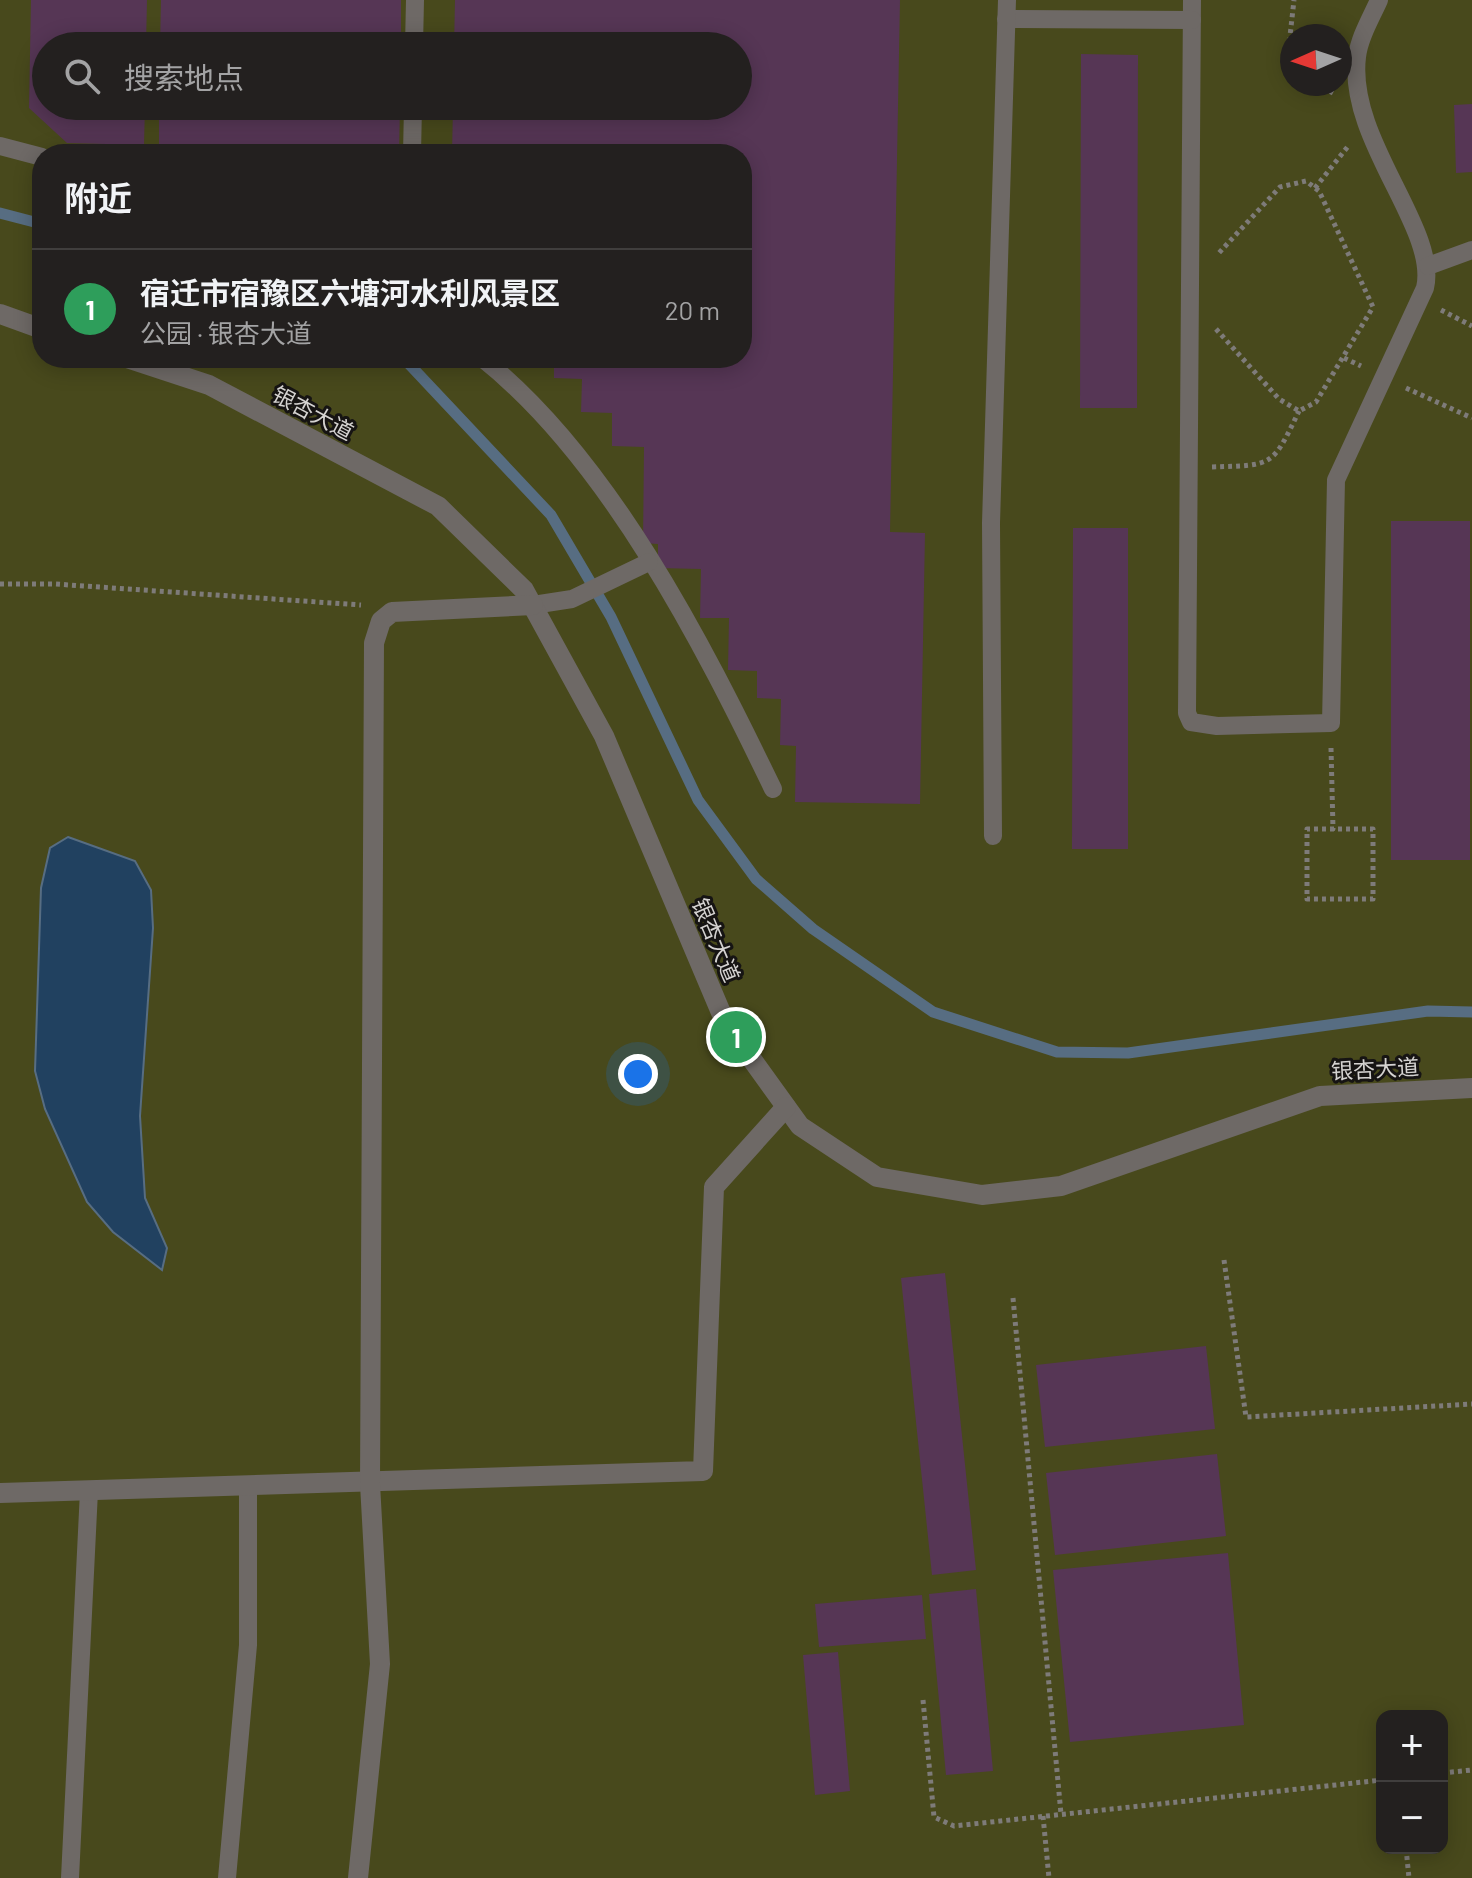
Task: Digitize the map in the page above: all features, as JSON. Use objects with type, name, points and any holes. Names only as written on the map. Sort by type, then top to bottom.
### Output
[{"type":"street","points":[[0,314],[32,325]]},
{"type":"street","name":"银杏大道","points":[[157,368],[209,385],[438,506],[524,590],[604,736],[725,1022],[800,1126],[877,1177],[982,1195],[1061,1186],[1320,1096],[1472,1088]]},
{"type":"street","points":[[358,1878],[380,1664],[370,1484],[374,643],[381,621],[392,612],[533,605]]},
{"type":"street","points":[[0,1493],[370,1484],[703,1471],[714,1187],[786,1107]]},
{"type":"lane","points":[[414,32],[415,0]]},
{"type":"lane","points":[[993,836],[991,523],[1007,0]]},
{"type":"lane","points":[[1192,0],[1187,713],[1191,722],[1217,726],[1331,723],[1336,480],[1425,288],[1428,266],[1366,124],[1356,88],[1357,53],[1379,0]]},
{"type":"lane","points":[[1006,19],[1192,20]]},
{"type":"lane","points":[[412,144],[413,120]]},
{"type":"lane","points":[[0,146],[32,154]]},
{"type":"lane","points":[[1428,266],[1472,250]]},
{"type":"lane","points":[[493,368],[557,427],[617,509],[696,641],[773,789]]},
{"type":"lane","points":[[533,605],[581,594],[649,562]]},
{"type":"lane","points":[[227,1878],[248,1645],[248,1487]]},
{"type":"lane","points":[[70,1878],[89,1491]]},
{"type":"path","points":[[1291,24],[1294,0]]},
{"type":"path","points":[[1315,188],[1366,124]]},
{"type":"path","points":[[1187,468],[1259,466],[1273,459],[1299,411],[1316,402],[1373,307],[1361,275],[1315,188],[1306,181],[1280,187],[1228,246],[1189,271]]},
{"type":"path","points":[[1189,297],[1279,399],[1299,411]]},
{"type":"path","points":[[0,584],[55,584],[364,606]]},
{"type":"path","points":[[1331,723],[1333,829]]},
{"type":"path","points":[[1307,829],[1333,829],[1373,829],[1373,899],[1307,899],[1307,829]]},
{"type":"path","points":[[1224,1260],[1246,1417],[1472,1404]]},
{"type":"path","points":[[1013,1298],[1061,1814]]},
{"type":"path","points":[[923,1700],[934,1817],[954,1826],[1376,1781]]},
{"type":"path","points":[[1448,1772],[1472,1770]]},
{"type":"path","points":[[1043,1816],[1049,1878]]},
{"type":"path","points":[[1407,1854],[1409,1878]]},
{"type":"shaded area","points":[[0,0],[1472,0],[1472,1878],[0,1878]]},
{"type":"water","points":[[68,837],[135,861],[151,890],[153,928],[140,1116],[145,1198],[167,1248],[162,1270],[113,1232],[87,1202],[45,1109],[35,1071],[41,888],[50,848]]},
{"type":"building","points":[[31,0],[147,0],[146,32],[32,32],[32,111],[29,108]]},
{"type":"building","points":[[161,0],[401,0],[401,32],[160,32]]},
{"type":"building","points":[[455,0],[900,0],[890,532],[925,533],[920,804],[795,802],[796,746],[780,745],[781,699],[757,698],[757,671],[728,670],[729,618],[700,618],[701,569],[658,568],[658,544],[643,543],[644,447],[612,446],[612,413],[581,412],[582,379],[554,378],[554,368],[752,368],[752,144],[452,144],[453,120],[752,120],[752,32],[454,32]]},
{"type":"building","points":[[1081,54],[1138,55],[1137,408],[1080,408]]},
{"type":"building","points":[[1472,104],[1472,172],[1456,173],[1454,105]]},
{"type":"building","points":[[42,120],[145,120],[144,144],[67,143]]},
{"type":"building","points":[[159,120],[400,120],[399,144],[159,144]]},
{"type":"building","points":[[1391,521],[1470,521],[1470,860],[1391,860]]},
{"type":"building","points":[[1073,528],[1128,528],[1128,849],[1072,849]]},
{"type":"building","points":[[945,1273],[976,1570],[932,1575],[901,1278]]},
{"type":"building","points":[[1206,1346],[1215,1429],[1045,1447],[1036,1365]]},
{"type":"building","points":[[1217,1454],[1226,1536],[1055,1555],[1046,1473]]},
{"type":"building","points":[[1228,1553],[1244,1725],[1070,1742],[1053,1570]]},
{"type":"building","points":[[976,1589],[993,1771],[946,1775],[929,1594]]},
{"type":"building","points":[[922,1595],[926,1639],[819,1647],[815,1604]]},
{"type":"building","points":[[838,1652],[850,1791],[815,1795],[803,1655]]},
{"type":"waterway","points":[[0,213],[32,221]]},
{"type":"waterway","points":[[413,368],[551,515],[611,617],[698,800],[756,879],[813,929],[933,1012],[1057,1052],[1128,1053],[1428,1011],[1472,1012]]},
{"type":"place","name":"宿迁市宿豫区六塘河水利风景区","points":[[736,1037]]}]
